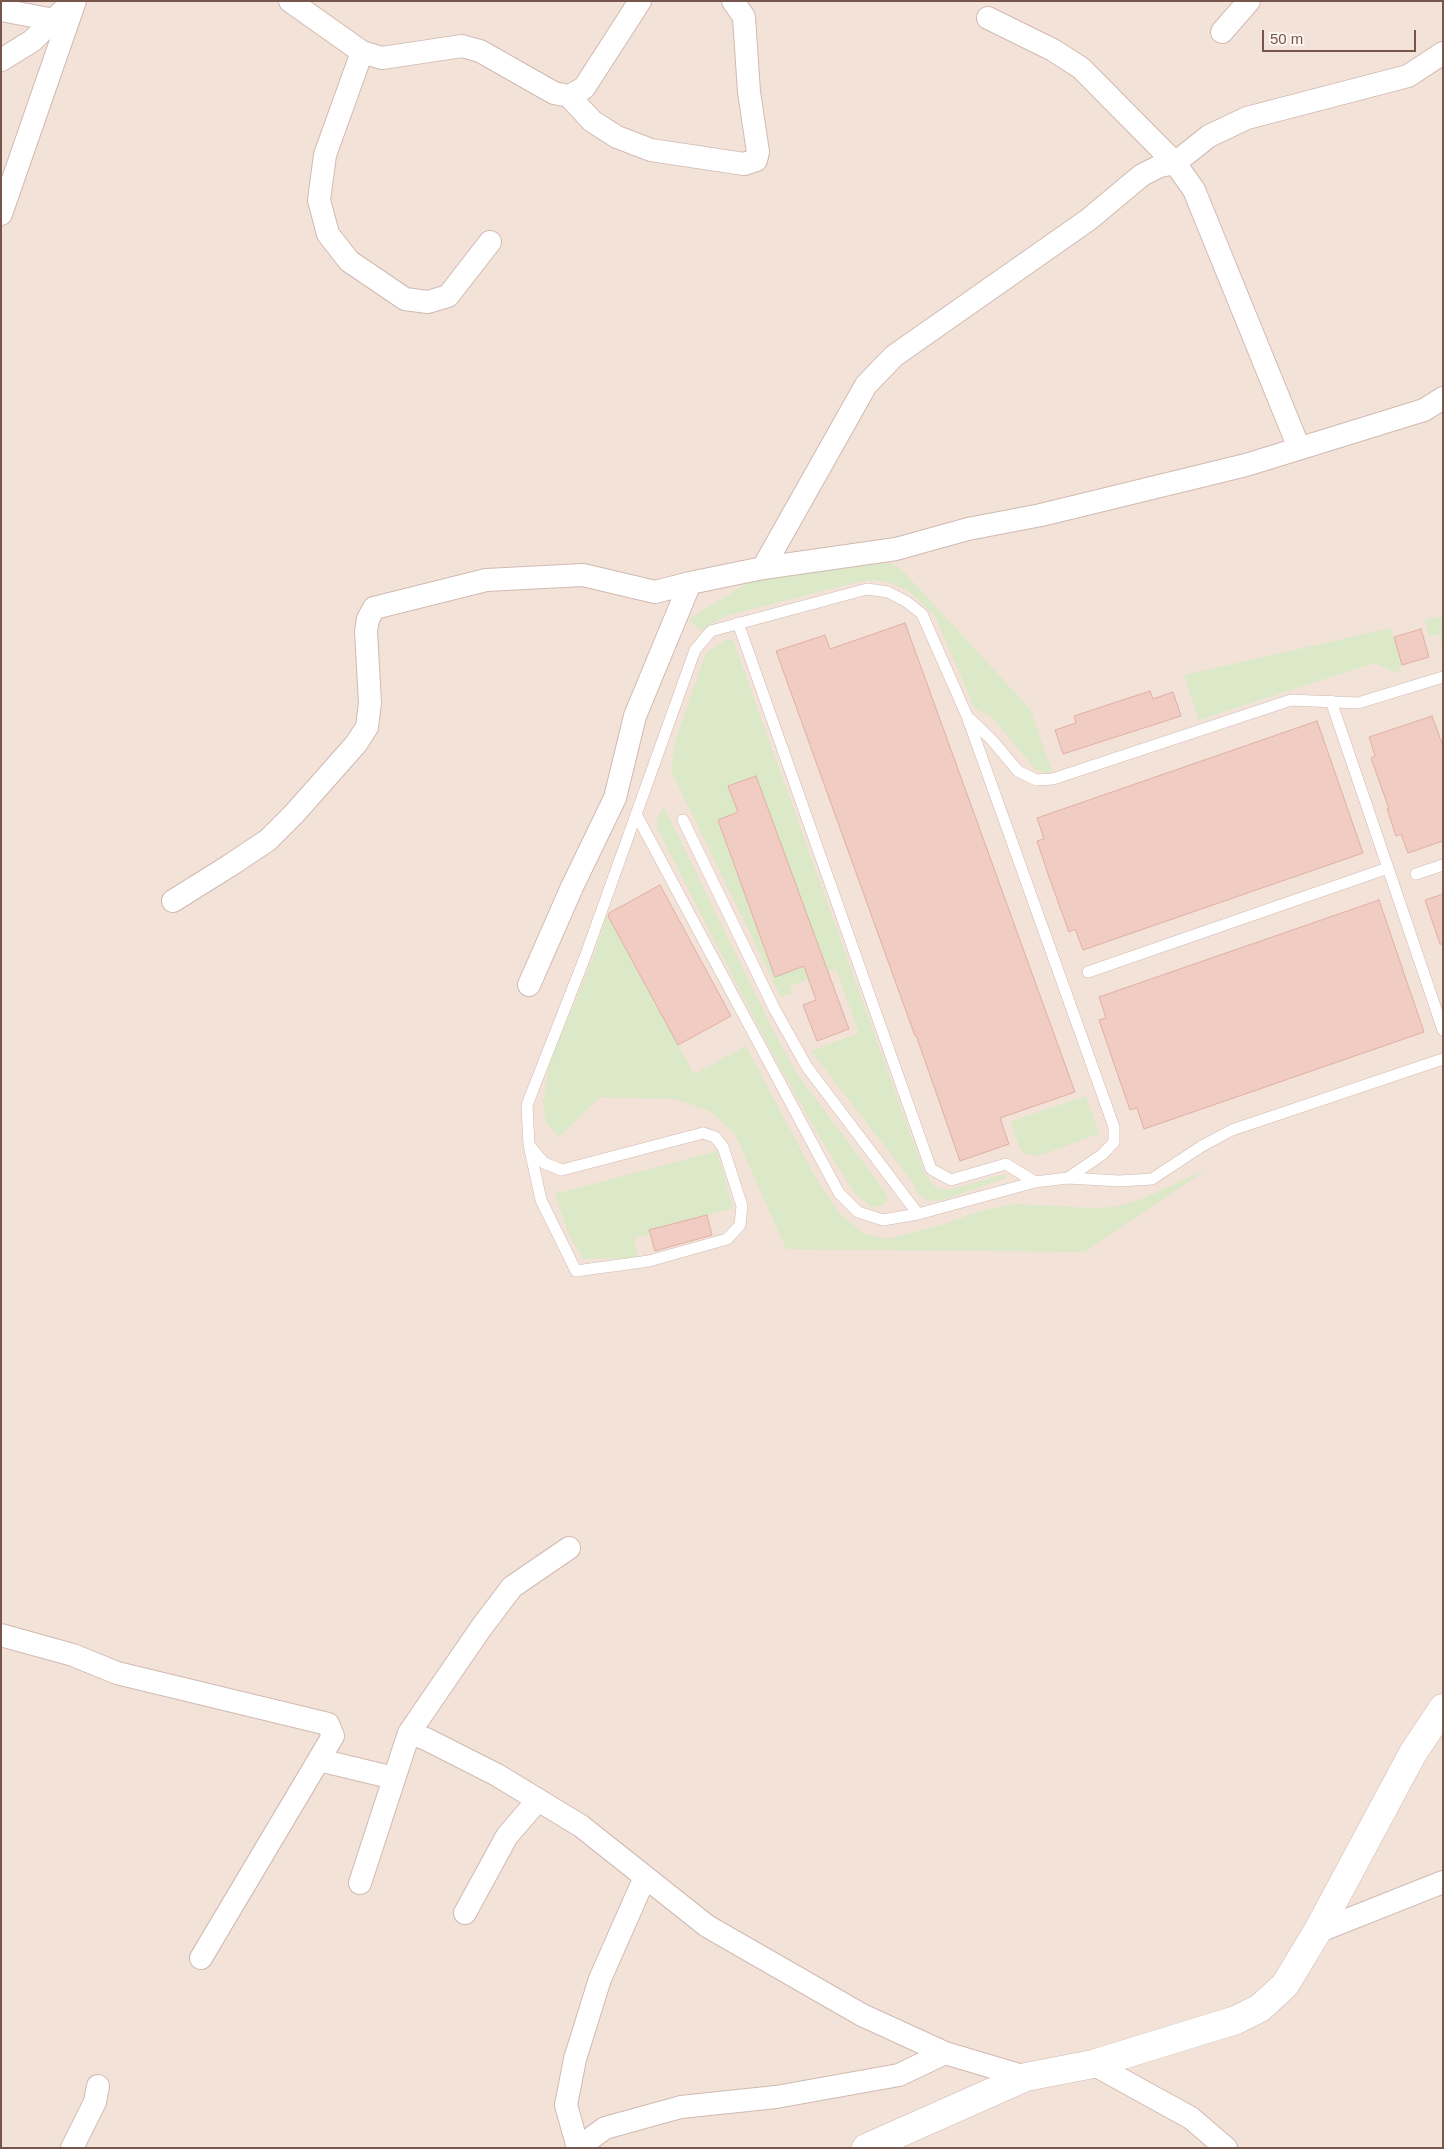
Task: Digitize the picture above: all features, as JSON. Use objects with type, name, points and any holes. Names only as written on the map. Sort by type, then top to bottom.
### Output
[{"type":"street","points":[[1,60],[32,41],[74,1]]},
{"type":"street","points":[[1,214],[74,1]]},
{"type":"street","points":[[290,1],[362,52],[382,58],[462,46],[480,51],[554,93],[569,96],[592,121],[617,137],[651,150],[744,164],[756,160],[758,152],[749,92],[744,17],[733,1]]},
{"type":"street","points":[[569,96],[584,88],[640,1]]},
{"type":"street","points":[[1222,32],[1249,1]]},
{"type":"street","points":[[1,10],[54,20]]},
{"type":"street","points":[[988,18],[1052,50],[1080,68],[1175,163],[1194,190],[1299,448]]},
{"type":"street","points":[[362,52],[325,154],[320,200],[328,234],[349,261],[405,299],[428,302],[448,296],[490,242]]},
{"type":"street","points":[[763,568],[866,385],[894,356],[1088,220],[1142,175],[1160,166],[1175,163],[1209,136],[1247,118],[1408,76],[1443,53]]},
{"type":"street","points":[[172,901],[268,840],[294,814],[356,744],[367,727],[370,703],[366,632],[368,619],[374,608],[486,580],[583,575],[655,592],[690,582],[763,568],[896,549],[968,529],[1041,515],[1237,467],[1424,410],[1443,398]]},
{"type":"street","points":[[528,985],[615,798],[634,716],[690,582]]},
{"type":"street","points":[[360,1883],[409,1733],[481,1628],[512,1587],[569,1548]]},
{"type":"street","points":[[1,1635],[73,1655],[117,1673],[328,1724],[333,1736],[202,1958]]},
{"type":"street","points":[[866,2148],[1026,2077],[1093,2064],[1236,2020],[1260,2008],[1285,1985],[1317,1932],[1413,1753],[1443,1708]]},
{"type":"street","points":[[409,1733],[426,1739],[497,1775],[581,1826],[707,1926],[862,2015],[945,2053],[1026,2077]]},
{"type":"street","points":[[319,1760],[394,1778]]},
{"type":"street","points":[[465,1912],[506,1836],[538,1800]]},
{"type":"street","points":[[645,1877],[600,1979],[576,2059],[566,2105],[578,2148],[605,2128],[681,2107],[776,2097],[899,2075],[945,2053]]},
{"type":"street","points":[[1317,1932],[1443,1882]]},
{"type":"street","points":[[1093,2064],[1191,2118],[1226,2148]]},
{"type":"street","points":[[72,2148],[94,2102],[98,2086]]},
{"type":"lane","points":[[529,1145],[544,1163],[562,1170],[703,1133],[715,1137],[723,1147],[742,1206],[740,1225],[728,1239],[658,1259],[576,1271],[541,1200],[529,1145],[527,1105],[585,957],[695,650],[711,631],[867,588],[888,592],[908,602],[922,614],[967,716],[1114,1127],[1114,1142],[1103,1154],[1068,1178]]},
{"type":"lane","points":[[738,623],[931,1169],[951,1180],[1006,1164],[1035,1182]]},
{"type":"lane","points":[[967,716],[992,740],[1018,771],[1036,780],[1053,779],[1291,700],[1331,700],[1358,703],[1443,677]]},
{"type":"lane","points":[[1331,700],[1443,1030]]},
{"type":"lane","points":[[636,814],[839,1193],[858,1212],[883,1220],[918,1214],[1035,1182],[1068,1178],[1119,1181],[1152,1179],[1202,1146],[1232,1130],[1443,1059]]},
{"type":"lane","points":[[683,820],[774,1008],[807,1067],[918,1214]]},
{"type":"lane","points":[[1416,874],[1443,865]]},
{"type":"lane","points":[[1088,972],[1388,868]]},
{"type":"shaded area","points":[[1,1],[1443,1],[1443,2148],[1,2148]]},
{"type":"green space","points":[[891,563],[901,569],[1030,709],[1052,771],[1045,773],[1036,770],[992,717],[975,709],[935,616],[909,591],[890,583],[875,580],[858,582],[725,616],[700,631],[689,619],[757,577]]},
{"type":"green space","points":[[1443,616],[1443,650],[1439,634],[1429,636],[1425,620]]},
{"type":"green space","points":[[1391,628],[1402,665],[1397,673],[1374,663],[1199,720],[1184,675]]},
{"type":"green space","points":[[726,640],[733,640],[924,1172],[931,1183],[939,1189],[949,1190],[1005,1174],[1006,1178],[939,1201],[927,1200],[917,1193],[912,1181],[811,1051],[859,1033],[836,969],[790,986],[792,993],[781,997],[671,771],[675,742],[706,653]]},
{"type":"green space","points":[[664,807],[776,1036],[799,1077],[885,1191],[888,1199],[883,1205],[872,1208],[853,1191],[822,1141],[770,1049],[658,830],[657,818]]},
{"type":"green space","points":[[607,914],[694,1074],[746,1046],[814,1175],[838,1212],[863,1233],[887,1239],[941,1225],[983,1210],[1016,1204],[1091,1208],[1115,1207],[1144,1198],[1209,1168],[1084,1252],[786,1249],[735,1134],[710,1111],[675,1099],[600,1097],[559,1137],[546,1123],[543,1104],[549,1065],[595,953]]},
{"type":"green space","points":[[1086,1096],[1099,1134],[1038,1156],[1025,1154],[1020,1149],[1011,1121]]},
{"type":"green space","points":[[717,1151],[733,1208],[650,1230],[650,1234],[634,1238],[638,1258],[583,1259],[569,1235],[555,1194]]},
{"type":"building","points":[[905,623],[1075,1092],[1000,1118],[1009,1144],[960,1161],[776,651],[825,635],[830,649]]},
{"type":"building","points":[[1421,629],[1429,657],[1402,665],[1394,637]]},
{"type":"building","points":[[1150,691],[1153,699],[1173,692],[1181,716],[1063,754],[1055,730],[1076,723],[1074,716]]},
{"type":"building","points":[[1432,716],[1443,746],[1443,841],[1408,853],[1401,834],[1396,836],[1387,809],[1389,809],[1371,758],[1375,756],[1369,737]]},
{"type":"building","points":[[1317,721],[1363,853],[1083,950],[1075,929],[1069,932],[1048,874],[1037,841],[1044,839],[1037,818]]},
{"type":"building","points":[[756,776],[849,1029],[817,1041],[803,1005],[816,1000],[804,966],[775,977],[718,820],[738,812],[728,786]]},
{"type":"building","points":[[660,885],[731,1016],[678,1045],[608,916],[609,913]]},
{"type":"building","points":[[1443,894],[1443,944],[1440,944],[1425,900]]},
{"type":"building","points":[[1379,900],[1424,1032],[1144,1129],[1137,1108],[1130,1110],[1099,1020],[1106,1018],[1099,997]]},
{"type":"building","points":[[707,1215],[712,1235],[655,1251],[649,1230]]}]
